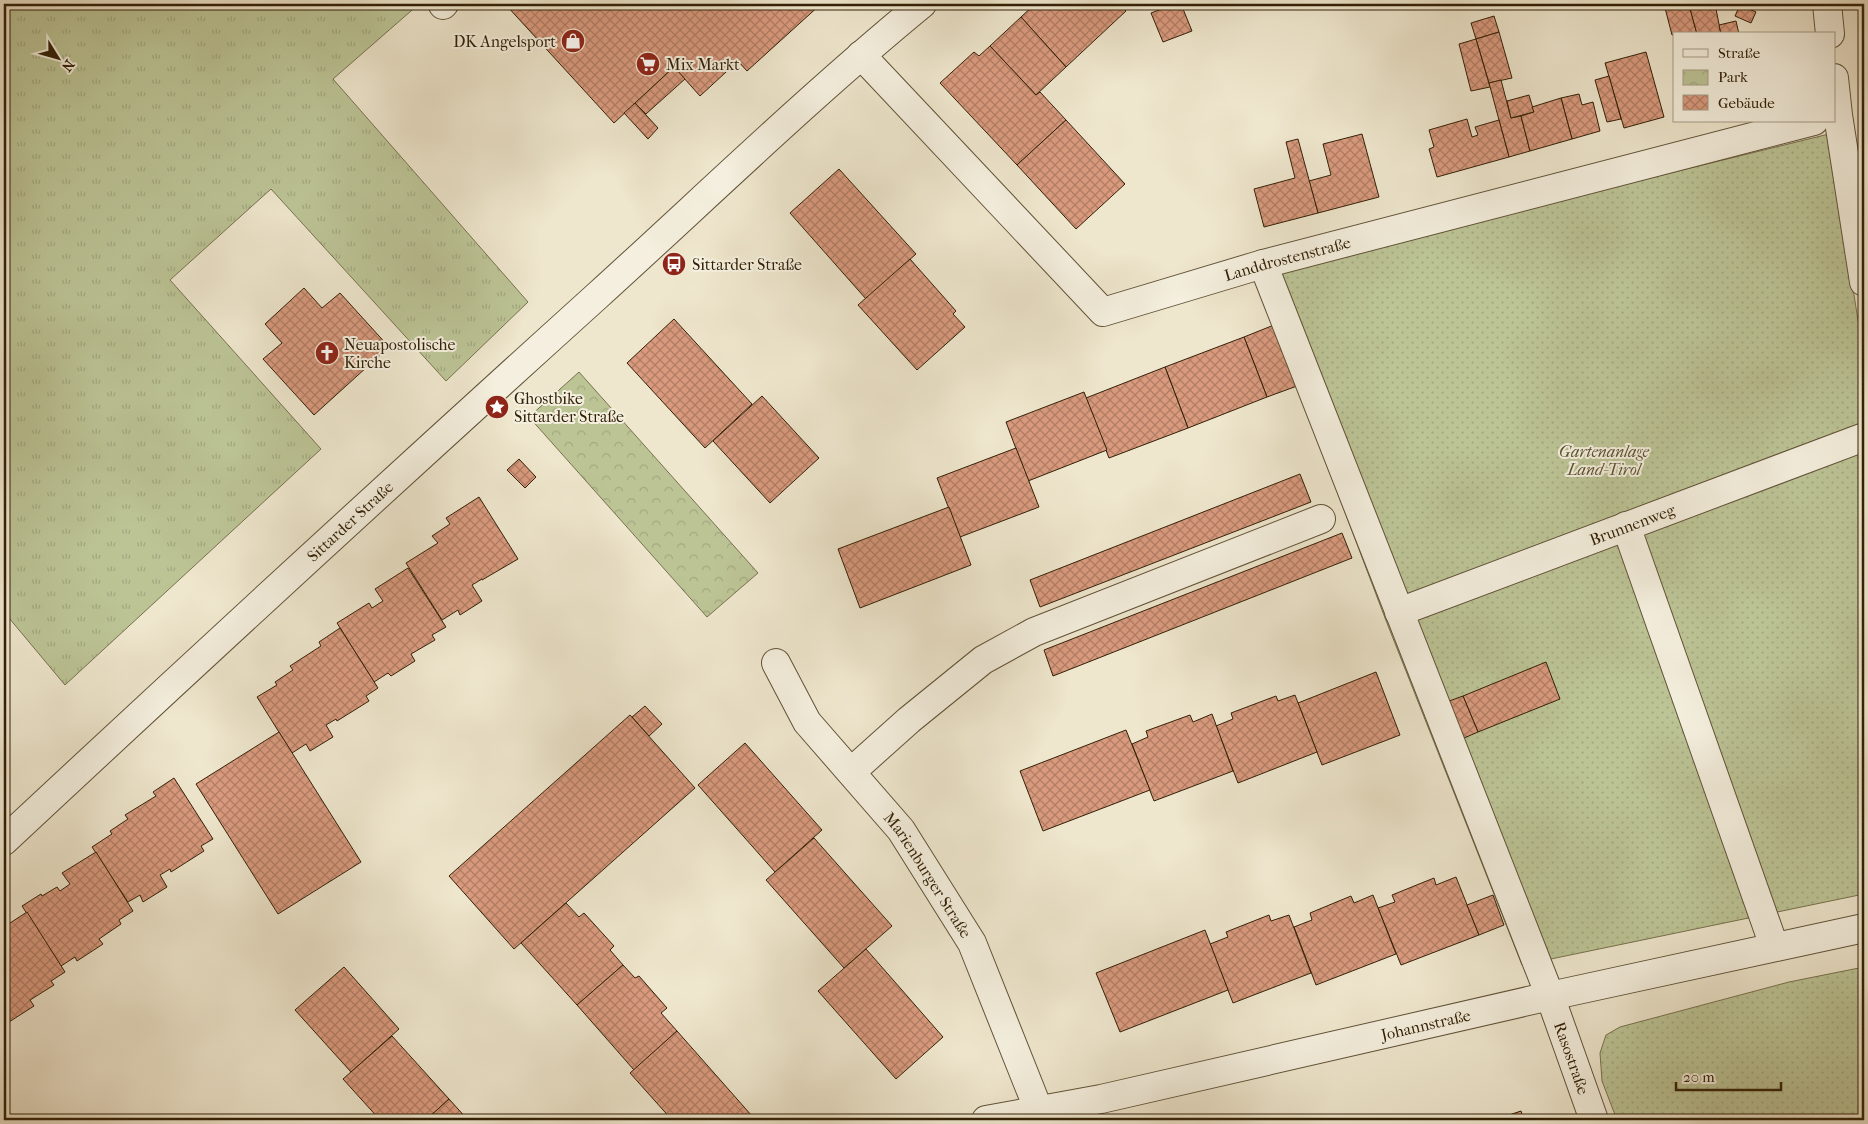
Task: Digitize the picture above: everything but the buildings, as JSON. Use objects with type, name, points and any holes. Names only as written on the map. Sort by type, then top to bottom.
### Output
[{"type":"street","points":[[1827,4],[1830,32]]},
{"type":"street","name":"Sittarder Straße","points":[[7,830],[219,640],[861,55],[906,9]]},
{"type":"street","name":"Landdrostenstraße","points":[[861,55],[1103,312],[1263,264],[1810,122]]},
{"type":"street","points":[[1830,122],[1864,282]]},
{"type":"street","name":"Rasostraße","points":[[1263,264],[1550,996],[1594,1120]]},
{"type":"street","name":"Brunnenweg","points":[[1399,612],[1864,437]]},
{"type":"street","points":[[851,772],[909,720],[983,660],[1034,632],[1321,519]]},
{"type":"street","points":[[1626,526],[1774,946]]},
{"type":"street","name":"Marienburger Straße","points":[[776,663],[807,722],[901,830],[972,943],[1039,1111]]},
{"type":"street","name":"Johannstraße","points":[[986,1120],[1111,1096],[1774,946],[1864,928]]},
{"type":"green space","points":[[4,4],[419,4],[333,79],[528,302],[446,381],[271,189],[170,280],[321,449],[65,685],[4,612]]},
{"type":"green space","name":"Gartenanlage Land-Tirol","points":[[1829,134],[1864,359],[1864,894],[1522,965],[1385,618],[1255,275]]},
{"type":"green space","points":[[579,372],[758,573],[707,617],[529,417]]},
{"type":"green space","points":[[1864,967],[1864,1120],[1617,1120],[1602,1081],[1600,1053],[1606,1035],[1620,1027],[1789,982]]},
{"type":"place","name":"DK Angelsport","points":[[573,41]]},
{"type":"place","name":"Mix Markt","points":[[648,64]]},
{"type":"place","name":"Sittarder Straße","points":[[674,264]]},
{"type":"place","name":"Neuapostolische Kirche","points":[[327,353]]},
{"type":"place","name":"Ghostbike Sittarder Straße","points":[[497,407]]}]
